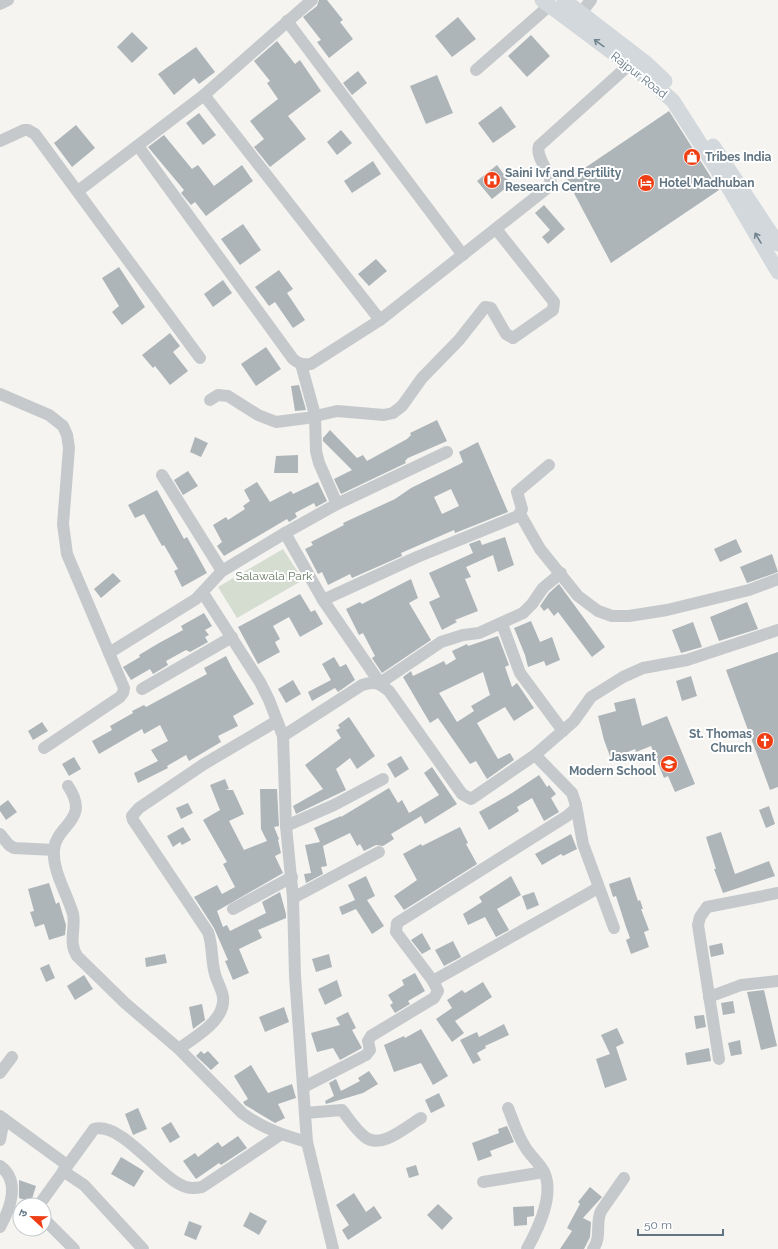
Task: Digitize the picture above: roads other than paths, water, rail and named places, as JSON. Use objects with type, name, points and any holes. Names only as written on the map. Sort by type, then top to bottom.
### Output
[{"type":"main road","name":"Rajpur Road","points":[[564,0],[646,63],[663,79],[684,103],[778,244]]},
{"type":"main road","name":"Rajpur Road","points":[[545,3],[654,84],[672,101],[730,190],[778,272]]},
{"type":"street","points":[[0,4],[8,0]]},
{"type":"street","points":[[78,191],[204,95],[312,0]]},
{"type":"street","points":[[581,13],[591,0]]},
{"type":"street","points":[[476,70],[545,3]]},
{"type":"street","points":[[287,21],[463,255]]},
{"type":"street","points":[[138,146],[293,359],[301,364],[311,364],[380,320],[546,190],[551,183],[551,177],[539,153],[539,146],[629,65]]},
{"type":"street","points":[[204,95],[380,320]]},
{"type":"street","points":[[0,141],[24,130],[31,131],[78,191],[200,358]]},
{"type":"street","points":[[210,400],[218,395],[228,396],[258,415],[276,422],[307,418],[315,415],[345,410],[384,415],[393,413],[402,406],[422,378],[459,340],[485,307],[490,308],[506,334],[513,338],[553,310],[554,302],[496,229]]},
{"type":"street","points":[[301,364],[315,415],[316,451],[319,464],[337,504]]},
{"type":"street","points":[[0,394],[49,415],[63,426],[67,435],[69,448],[63,537],[67,554],[81,590],[123,684],[123,693],[120,697],[44,748]]},
{"type":"street","points":[[110,653],[203,593],[213,579],[222,571],[285,533],[337,504],[447,452]]},
{"type":"street","points":[[549,465],[517,492],[522,510],[520,514],[540,549],[561,573],[578,596],[598,611],[612,616],[629,616],[667,610],[749,590],[778,579]]},
{"type":"street","points":[[162,475],[222,571]]},
{"type":"street","points":[[323,600],[418,557],[520,514]]},
{"type":"street","points":[[285,533],[323,600],[380,683],[389,691],[462,794],[468,799],[474,799],[536,755],[574,721],[591,697],[633,672],[643,668],[687,660],[778,630]]},
{"type":"street","points":[[283,736],[362,685],[371,682],[380,683],[441,642],[464,635],[479,633],[502,624],[528,609],[543,588],[561,573]]},
{"type":"street","points":[[203,593],[232,636],[260,682],[283,736],[286,826],[292,877],[295,976],[307,1142],[333,1249]]},
{"type":"street","points":[[502,624],[520,673],[563,731]]},
{"type":"street","points":[[142,689],[232,636]]},
{"type":"street","points":[[179,1049],[219,1016],[223,1005],[223,998],[215,974],[212,943],[208,932],[133,820],[132,816],[139,808],[204,764],[277,721]]},
{"type":"street","points":[[536,755],[572,793],[576,805],[582,844],[614,928]]},
{"type":"street","points":[[286,826],[334,805],[383,779]]},
{"type":"street","points":[[68,786],[74,795],[75,813],[55,844],[54,850],[62,885],[74,919],[72,938],[74,952],[125,1003],[179,1049],[242,1113],[280,1135],[307,1142]]},
{"type":"street","points":[[304,1087],[368,1054],[370,1050],[368,1041],[371,1036],[434,998],[438,991],[433,981],[396,932],[397,923],[567,816],[574,810],[576,805]]},
{"type":"street","points":[[0,834],[9,845],[14,848],[54,850]]},
{"type":"street","points":[[293,898],[379,852]]},
{"type":"street","points":[[233,909],[292,877]]},
{"type":"street","points":[[433,981],[598,888]]},
{"type":"street","points":[[719,1060],[698,924],[704,910],[707,908],[778,893]]},
{"type":"street","points":[[709,997],[741,985],[778,981]]},
{"type":"street","points":[[0,1073],[12,1057]]},
{"type":"street","points":[[508,1108],[523,1144],[544,1172],[547,1188],[544,1209],[527,1249]]},
{"type":"street","points":[[305,1113],[342,1110],[365,1137],[372,1140],[386,1138],[421,1118]]},
{"type":"street","points":[[0,1140],[2,1118]]},
{"type":"street","points":[[2,1118],[65,1168],[88,1189],[143,1249]]},
{"type":"street","points":[[45,1197],[90,1132],[98,1128],[104,1128],[114,1132],[141,1151],[177,1183],[185,1187],[198,1188],[202,1187],[280,1135]]},
{"type":"street","points":[[0,1166],[10,1177],[12,1189],[9,1209],[0,1227]]},
{"type":"street","points":[[483,1182],[544,1172]]},
{"type":"street","points":[[593,1249],[599,1236],[598,1217],[624,1178]]},
{"type":"street","points":[[52,1227],[74,1249]]},
{"type":"place","name":"Tribes India","points":[[692,157]]},
{"type":"place","name":"Saini Ivf and Fertility Research Centre","points":[[492,180]]},
{"type":"place","name":"Hotel Madhuban","points":[[646,183]]},
{"type":"place","name":"St. Thomas Church","points":[[765,741]]},
{"type":"place","name":"Jaswant Modern School","points":[[669,764]]},
{"type":"park label","name":"Salawala Park","points":[[274,576]]}]
